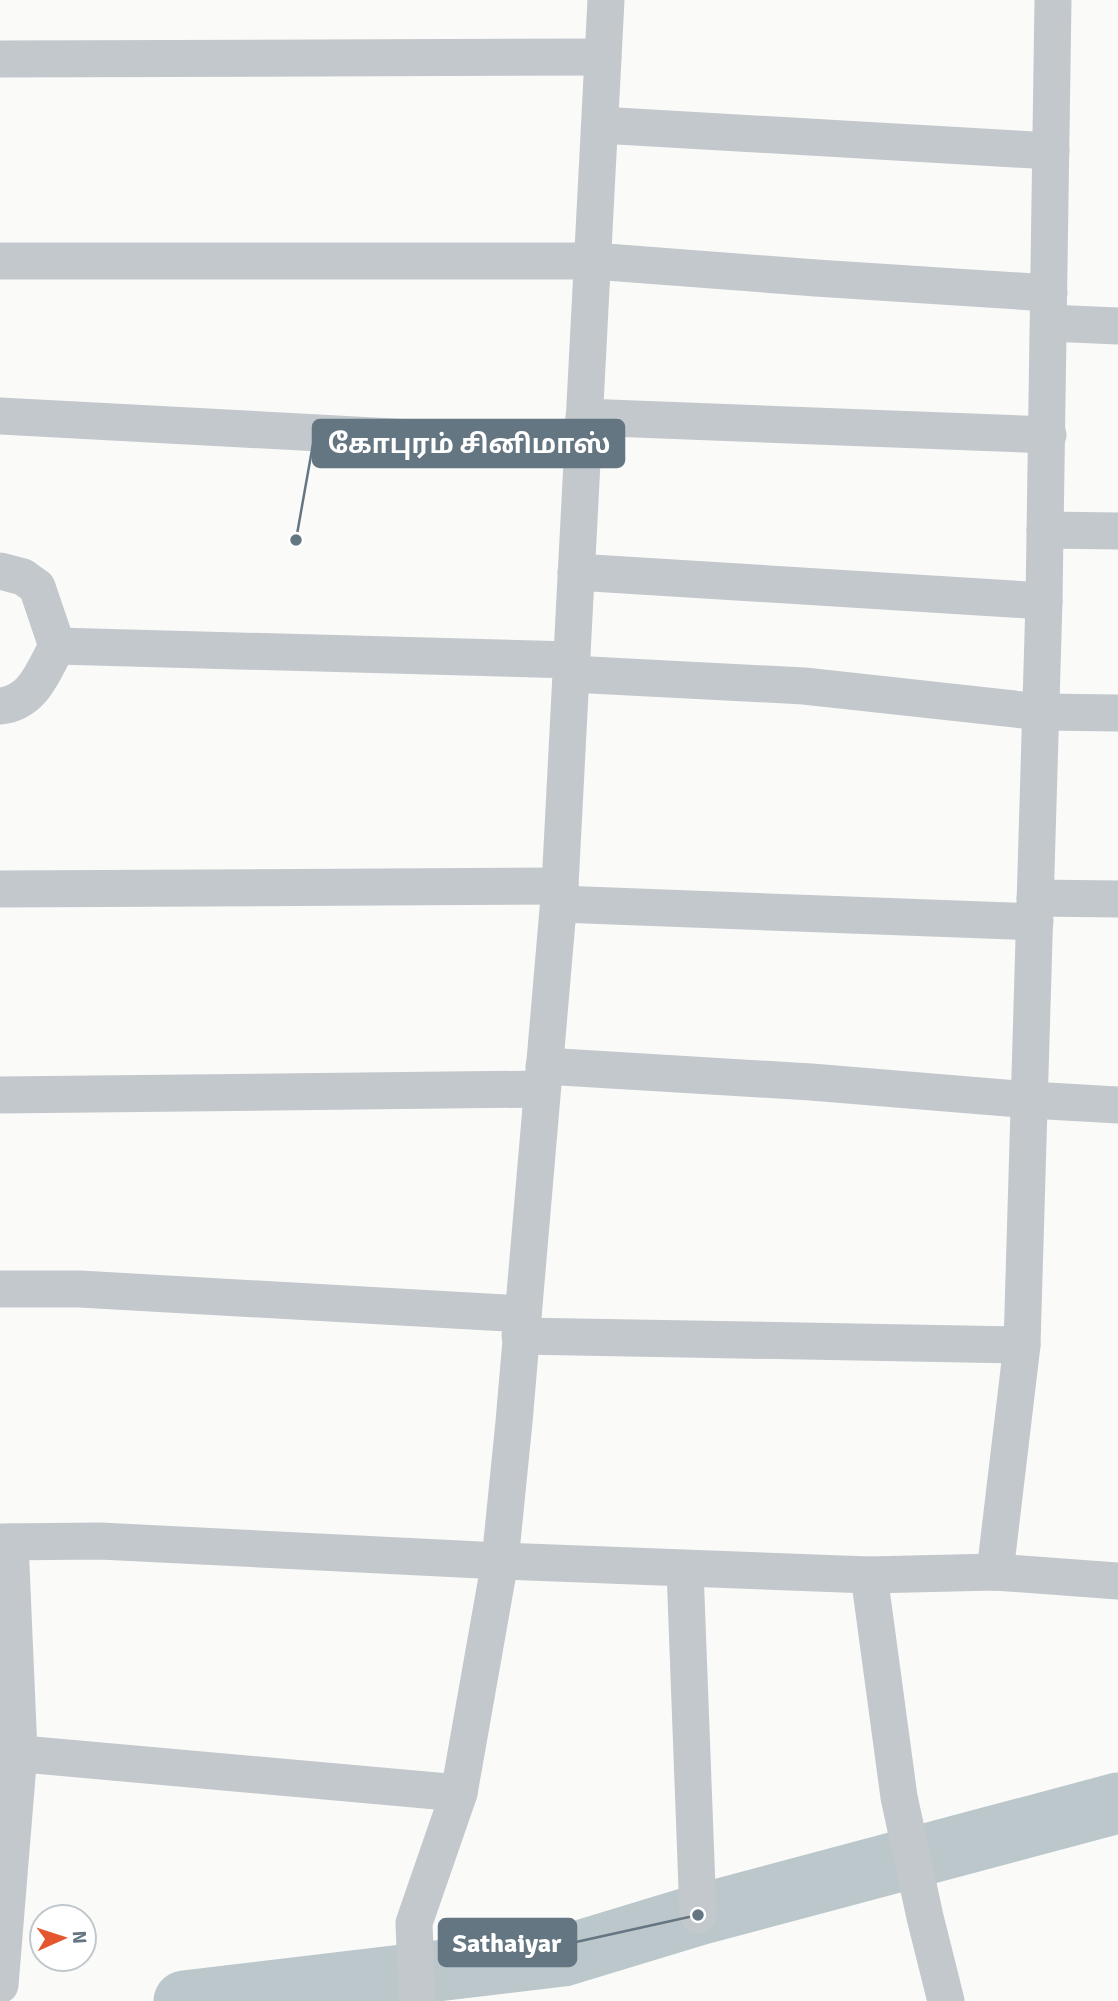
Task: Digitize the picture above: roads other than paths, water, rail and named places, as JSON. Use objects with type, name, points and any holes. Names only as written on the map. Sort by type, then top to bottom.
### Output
[{"type":"street","points":[[416,2001],[414,1923],[459,1793],[500,1561],[560,895],[606,0]]},
{"type":"street","points":[[995,1572],[1022,1345],[1048,435],[1053,0]]},
{"type":"street","points":[[0,59],[603,57]]},
{"type":"street","points":[[600,125],[1051,151]]},
{"type":"street","points":[[0,261],[593,261],[816,278],[1049,308],[1118,326]]},
{"type":"street","points":[[0,416],[583,432],[1048,435]]},
{"type":"street","points":[[1045,530],[1118,531]]},
{"type":"street","points":[[0,571],[23,577],[37,587],[57,646],[33,691],[13,705],[0,706]]},
{"type":"street","points":[[576,572],[1044,601]]},
{"type":"street","points":[[57,646],[572,667],[804,686],[1041,712],[1118,713]]},
{"type":"street","points":[[0,889],[560,895],[1035,910],[1118,899]]},
{"type":"street","points":[[0,1095],[543,1078],[811,1082],[1118,1105]]},
{"type":"street","points":[[0,1289],[80,1289],[522,1325],[1022,1345]]},
{"type":"street","points":[[0,1985],[10,1752],[5,1542],[100,1541],[500,1561],[869,1575],[995,1572],[1118,1581]]},
{"type":"street","points":[[685,1569],[698,1915]]},
{"type":"street","points":[[869,1575],[899,1797],[946,2001]]},
{"type":"street","points":[[10,1752],[459,1793]]},
{"type":"waterway","points":[[184,2001],[563,1956],[698,1915],[1118,1803]]},
{"type":"place","name":"கோபுரம் சினிமாஸ்","points":[[296,540]]},
{"type":"place","name":"Sathaiyar","points":[[698,1915]]}]
